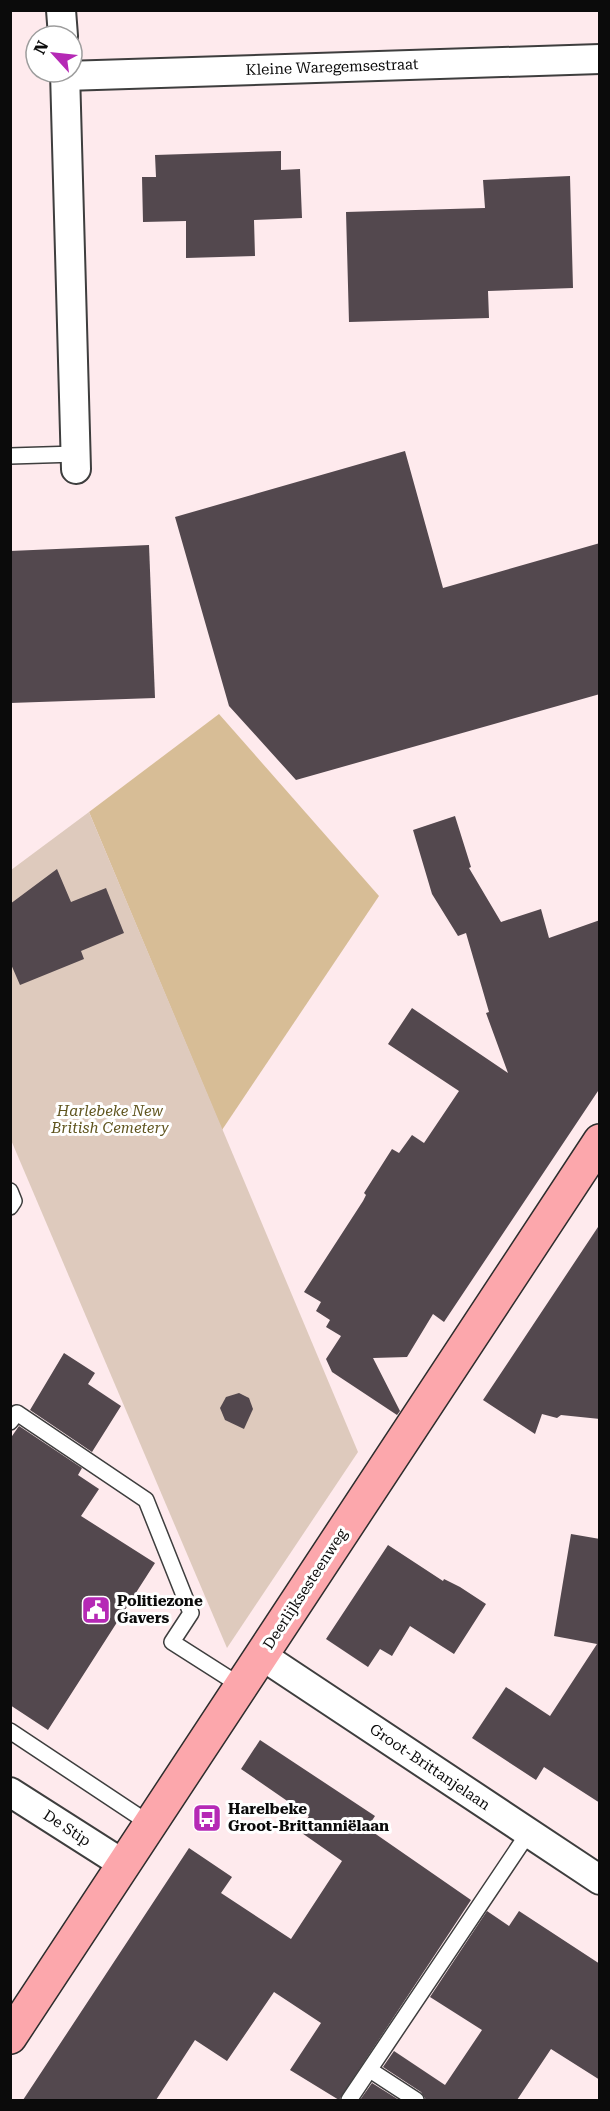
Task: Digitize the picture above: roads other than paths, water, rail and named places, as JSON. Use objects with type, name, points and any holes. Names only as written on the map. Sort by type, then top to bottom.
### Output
[{"type":"main road","name":"Deerlijksesteenweg","points":[[10,2037],[600,1141]]},
{"type":"street","name":"Kleine Waregemsestraat","points":[[84,73],[600,59]]},
{"type":"street","name":"Kleine Waregemsestraat","points":[[65,84],[76,461]]},
{"type":"street","name":"Groot-Brittanjelaan","points":[[261,1655],[600,1880]]},
{"type":"street","name":"De Stip","points":[[10,1792],[123,1864]]},
{"type":"lane","points":[[10,456],[76,461]]},
{"type":"lane","points":[[10,1191],[14,1200],[10,1207]]},
{"type":"lane","points":[[10,1422],[17,1413],[146,1500],[191,1613],[172,1642],[241,1686]]},
{"type":"lane","points":[[10,1731],[150,1824]]},
{"type":"lane","points":[[349,2100],[529,1832]]},
{"type":"lane","points":[[370,2070],[416,2100]]},
{"type":"place","name":"Politiezone Gavers","points":[[96,1610]]},
{"type":"place","name":"Harelbeke Groot-Brittanniëlaan","points":[[207,1818]]},
{"type":"park label","name":"Harlebeke New British Cemetery","points":[[110,1120]]}]
